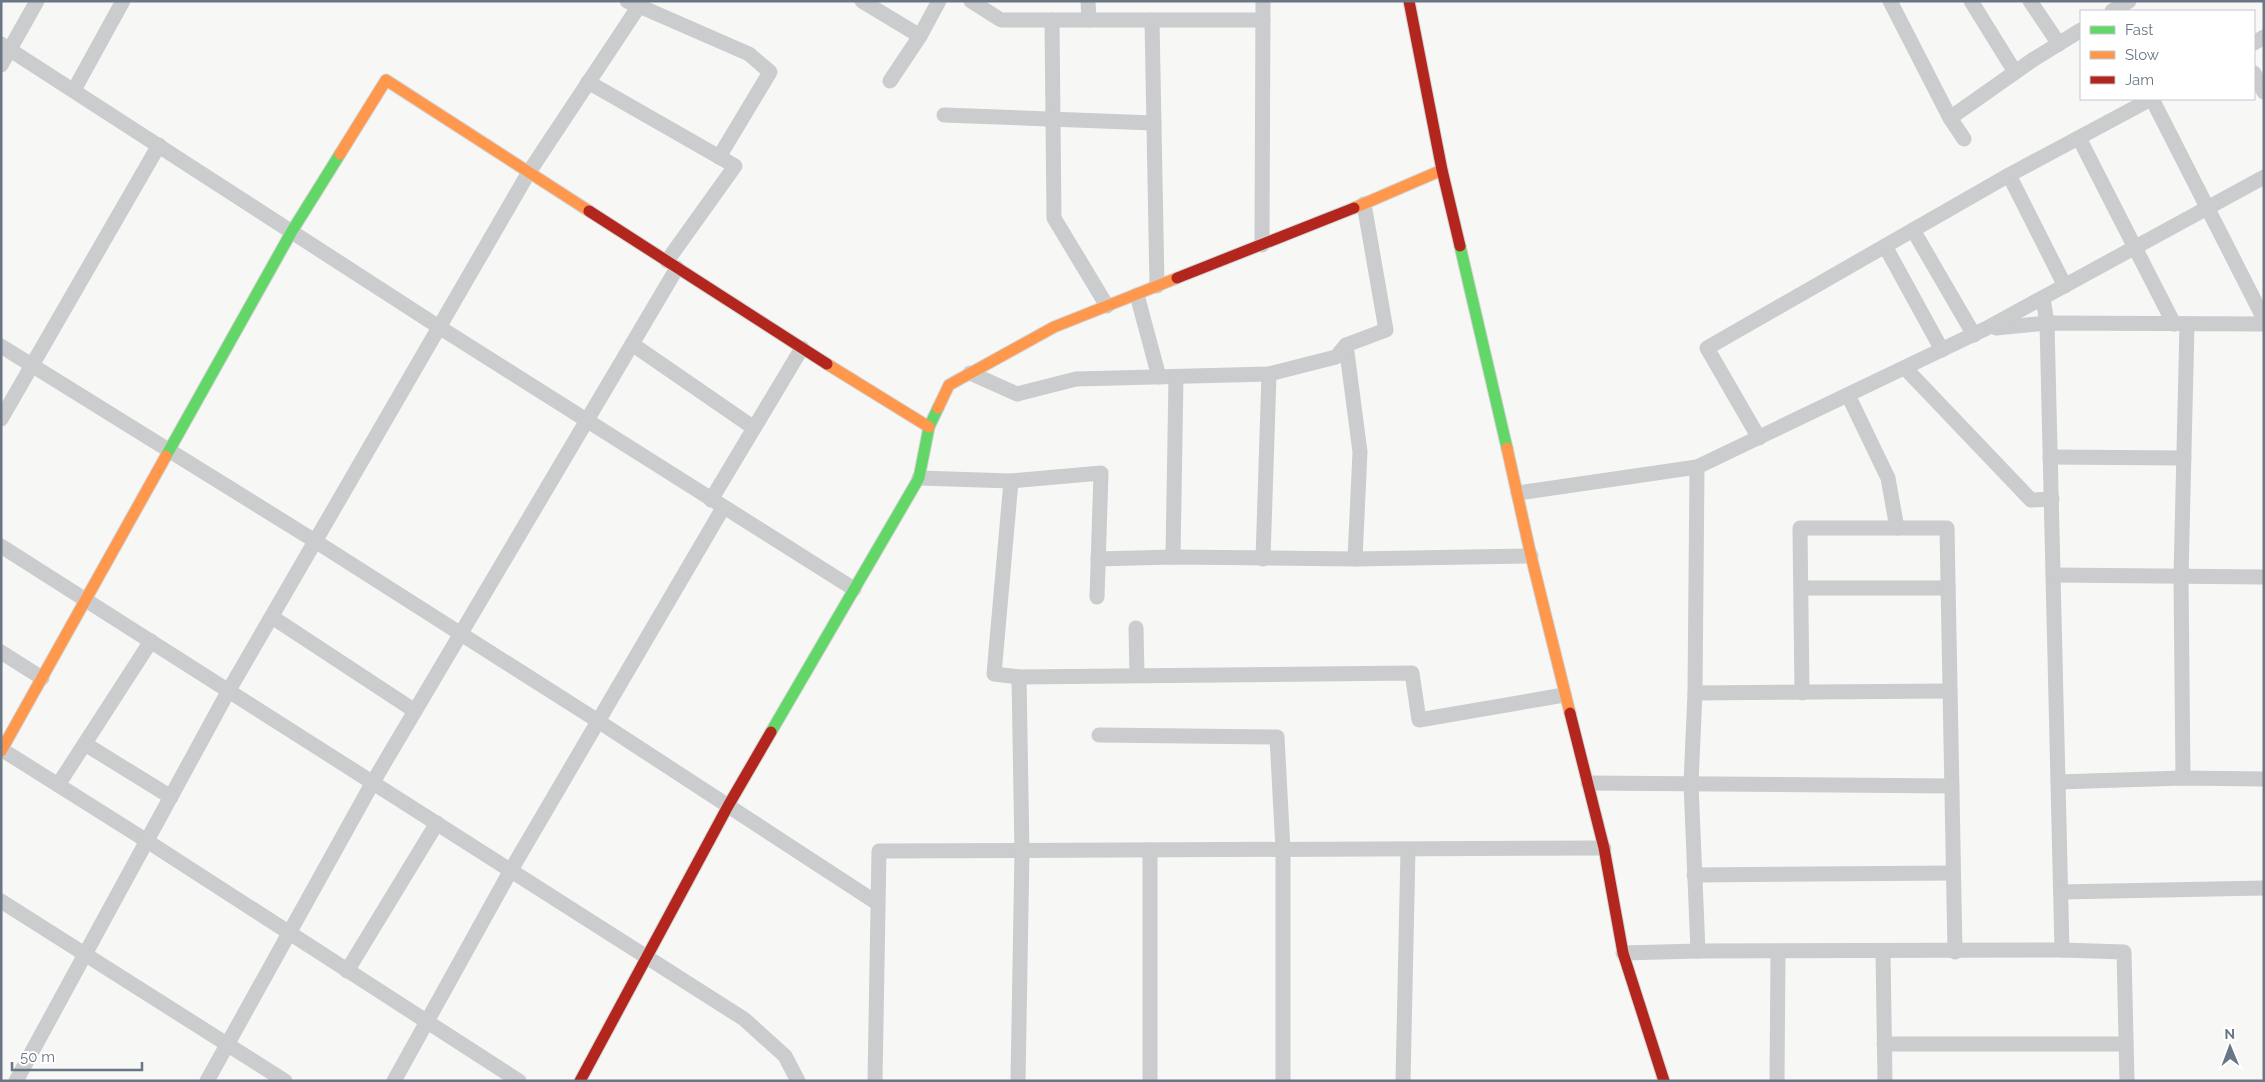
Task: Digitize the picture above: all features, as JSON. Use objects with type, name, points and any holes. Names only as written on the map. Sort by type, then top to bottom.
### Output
[{"type":"street","points":[[1,65],[6,46],[38,1]]},
{"type":"street","points":[[862,1],[920,36]]},
{"type":"street","points":[[890,81],[920,36],[939,1]]},
{"type":"street","points":[[971,1],[1001,20],[1262,20]]},
{"type":"street","points":[[1088,1],[1089,20]]},
{"type":"street","points":[[1262,1],[1262,245]]},
{"type":"street","points":[[1410,1],[1442,170],[1531,556],[1604,848],[1624,954],[1664,1081]]},
{"type":"street","points":[[1890,1],[1950,118],[1964,139]]},
{"type":"street","points":[[1971,1],[2015,72]]},
{"type":"street","points":[[2030,1],[2059,44]]},
{"type":"street","points":[[2114,10],[2129,1]]},
{"type":"street","points":[[74,90],[121,2]]},
{"type":"street","points":[[16,1081],[229,690],[529,172],[588,82],[633,4],[749,54],[770,72],[719,157]]},
{"type":"street","points":[[1052,20],[1054,218],[1107,306]]},
{"type":"street","points":[[1152,20],[1157,286]]},
{"type":"street","points":[[1950,118],[2015,72],[2080,31]]},
{"type":"street","points":[[6,46],[439,327],[854,589]]},
{"type":"street","points":[[2255,75],[2264,92]]},
{"type":"street","points":[[519,1081],[426,1023],[147,841],[2,750],[292,231],[386,80],[802,348],[929,427]]},
{"type":"street","points":[[207,1081],[373,782],[632,344],[672,264],[735,166],[588,82]]},
{"type":"street","points":[[1759,438],[1707,348],[2009,175],[2150,100]]},
{"type":"street","points":[[2153,100],[2264,319]]},
{"type":"street","points":[[944,114],[1154,123]]},
{"type":"street","points":[[2079,138],[2136,247],[2180,324],[2184,458],[2181,577],[2183,778]]},
{"type":"street","points":[[1,419],[159,145]]},
{"type":"street","points":[[580,1081],[728,806],[919,478],[929,427],[949,385],[1054,327],[1364,204],[1442,170]]},
{"type":"street","points":[[2009,175],[2065,286]]},
{"type":"street","points":[[1518,493],[1697,467],[1988,328],[2264,177]]},
{"type":"street","points":[[970,372],[1017,394],[1076,379],[1269,374],[1336,357],[1346,346],[1386,330],[1364,204]]},
{"type":"street","points":[[1913,230],[1974,335]]},
{"type":"street","points":[[1885,246],[1942,350]]},
{"type":"street","points":[[1137,295],[1159,377]]},
{"type":"street","points":[[2043,298],[2047,322],[2062,950]]},
{"type":"street","points":[[1988,328],[2047,322],[2264,324]]},
{"type":"street","points":[[632,344],[754,428]]},
{"type":"street","points":[[1,346],[315,541],[598,721],[877,903]]},
{"type":"street","points":[[1346,346],[1360,452],[1355,559]]},
{"type":"street","points":[[394,1081],[510,870],[598,721],[717,504],[754,428],[802,348]]},
{"type":"street","points":[[1905,368],[2031,500],[2052,500]]},
{"type":"street","points":[[1263,559],[1269,374]]},
{"type":"street","points":[[1172,557],[1176,377]]},
{"type":"street","points":[[1848,395],[1888,478],[1897,528]]},
{"type":"street","points":[[2050,457],[2184,458]]},
{"type":"street","points":[[1697,467],[1695,693],[1691,784],[1698,951]]},
{"type":"street","points":[[919,478],[1011,481],[1101,473],[1097,597]]},
{"type":"street","points":[[1011,481],[994,674],[1019,677],[1412,673],[1419,720],[1564,694]]},
{"type":"street","points":[[1802,693],[1800,528],[1947,528],[1955,952]]},
{"type":"street","points":[[1,546],[744,1019],[785,1056],[798,1081]]},
{"type":"street","points":[[1098,559],[1172,557],[1355,559],[1531,556]]},
{"type":"street","points":[[2053,575],[2264,577]]},
{"type":"street","points":[[1801,588],[1948,588]]},
{"type":"street","points":[[272,617],[415,711]]},
{"type":"street","points":[[1136,628],[1136,676]]},
{"type":"street","points":[[58,785],[151,641]]},
{"type":"street","points":[[1,652],[42,678]]},
{"type":"street","points":[[1018,1081],[1022,852],[1019,677]]},
{"type":"street","points":[[1695,693],[1950,691]]},
{"type":"street","points":[[1099,735],[1277,737],[1282,850],[1283,1081]]},
{"type":"street","points":[[85,744],[171,797]]},
{"type":"street","points":[[2058,782],[2183,778],[2264,779]]},
{"type":"street","points":[[1588,783],[1952,786]]},
{"type":"street","points":[[347,971],[437,822]]},
{"type":"street","points":[[875,1081],[879,852],[1604,848]]},
{"type":"street","points":[[1150,850],[1150,1081]]},
{"type":"street","points":[[1403,1081],[1408,850]]},
{"type":"street","points":[[1694,875],[1953,874]]},
{"type":"street","points":[[2061,892],[2264,888]]},
{"type":"street","points":[[1,901],[285,1081]]},
{"type":"street","points":[[1624,954],[1698,951],[1955,952],[2062,950],[2124,952],[2127,1081]]},
{"type":"street","points":[[1777,1081],[1778,952]]},
{"type":"street","points":[[1883,952],[1885,1081]]},
{"type":"street","points":[[1884,1044],[2126,1044]]},
{"type":"traffic: fast","points":[[166,456],[292,231],[340,154]]},
{"type":"traffic: fast","points":[[1460,246],[1507,448]]},
{"type":"traffic: fast","points":[[771,732],[919,478],[929,427],[938,408]]},
{"type":"traffic: slow","points":[[340,154],[386,80],[589,211]]},
{"type":"traffic: slow","points":[[1354,208],[1442,170]]},
{"type":"traffic: slow","points":[[938,408],[949,385],[1054,327],[1177,278]]},
{"type":"traffic: slow","points":[[827,364],[929,427]]},
{"type":"traffic: slow","points":[[1507,448],[1531,556],[1570,713]]},
{"type":"traffic: slow","points":[[1,751],[166,456]]},
{"type":"traffic: jam","points":[[1409,1],[1442,170],[1460,246]]},
{"type":"traffic: jam","points":[[1177,278],[1354,208]]},
{"type":"traffic: jam","points":[[589,211],[827,364]]},
{"type":"traffic: jam","points":[[1570,713],[1604,848],[1623,953],[1664,1081]]},
{"type":"traffic: jam","points":[[580,1081],[728,806],[771,732]]}]
